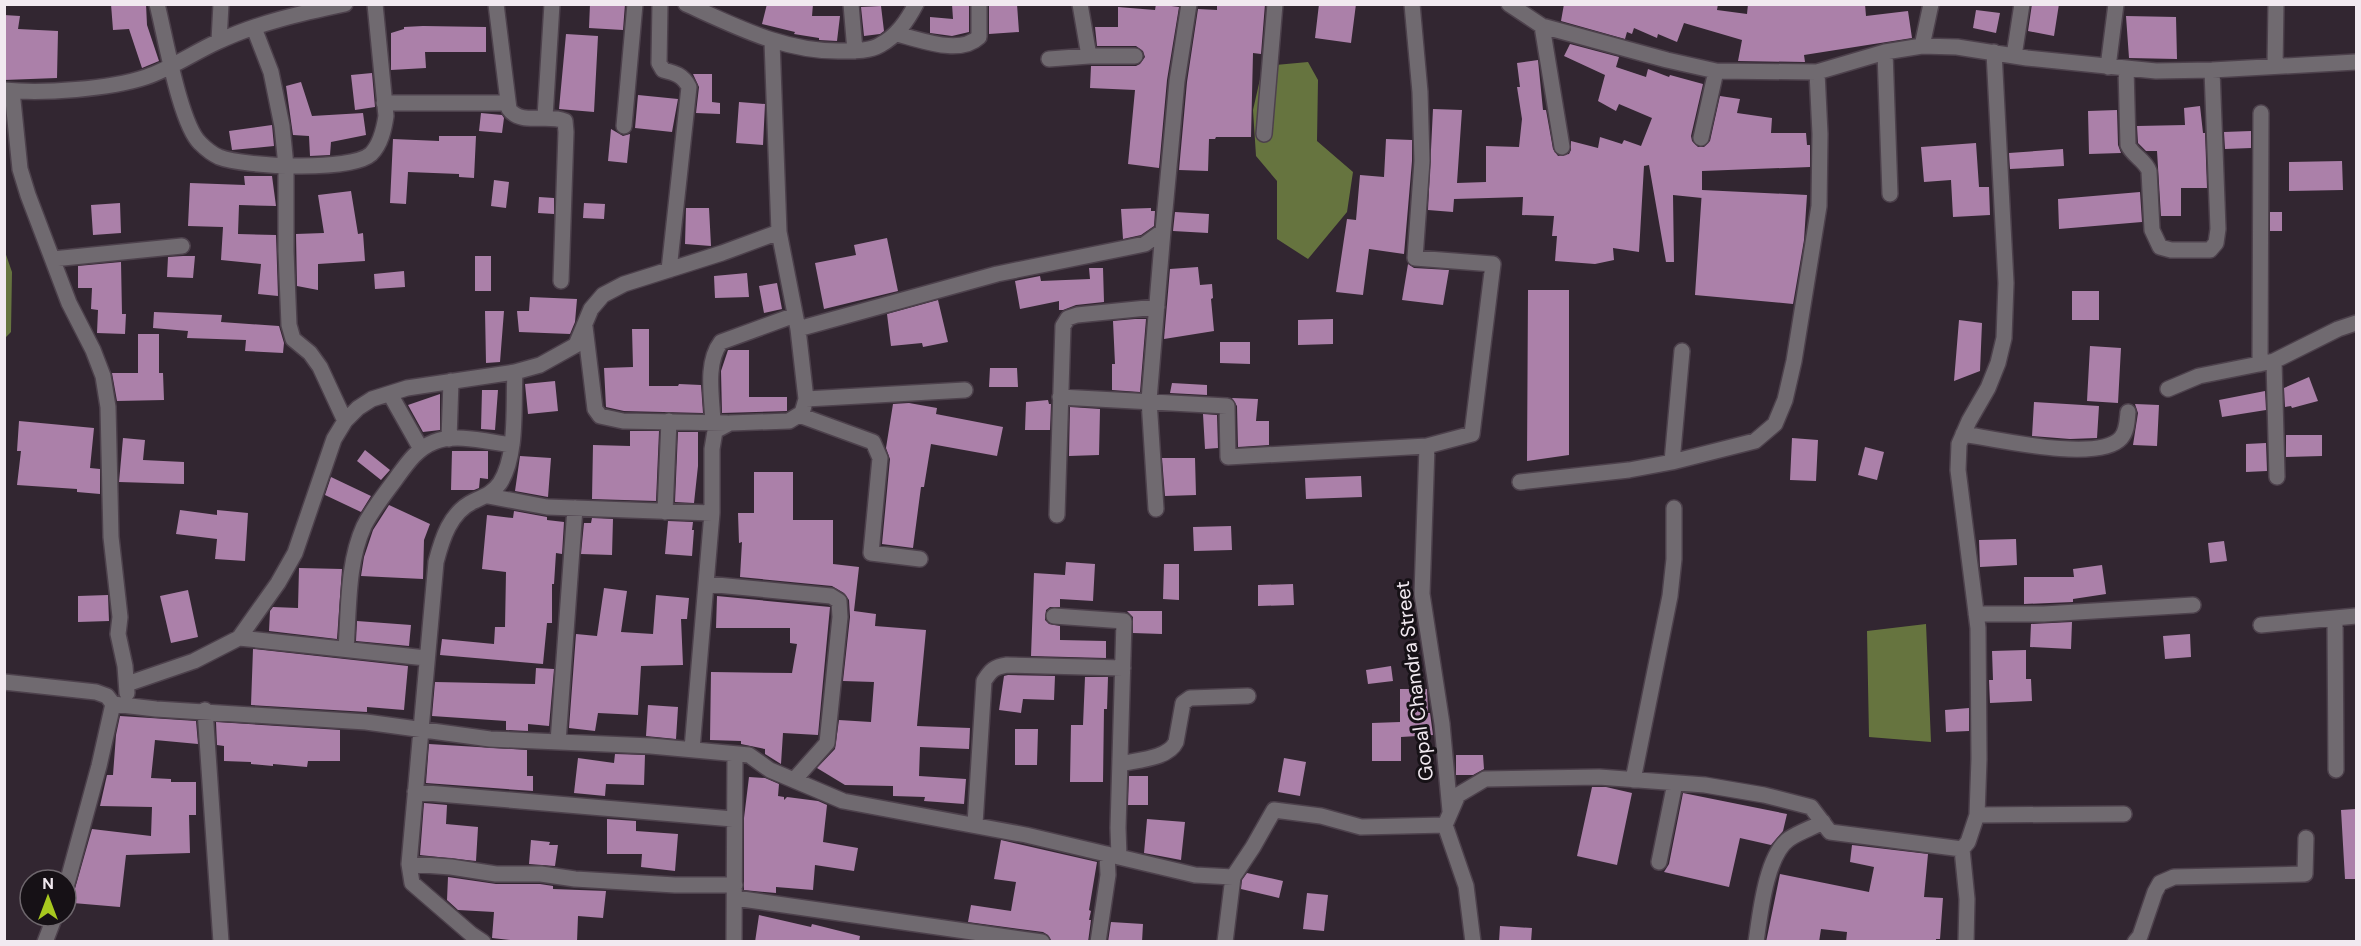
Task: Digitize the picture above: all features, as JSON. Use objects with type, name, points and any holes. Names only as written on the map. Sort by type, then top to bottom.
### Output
[{"type":"street","points":[[157,4],[186,122],[199,142],[216,156],[258,165],[286,166],[361,160],[372,153],[383,134],[386,116],[375,4]]},
{"type":"street","points":[[219,41],[221,4]]},
{"type":"street","points":[[71,868],[99,766],[127,684],[118,634],[120,617],[111,537],[106,397],[103,376],[93,350],[69,303],[28,195],[20,169],[8,90],[116,85],[148,76],[219,41],[254,28],[282,12],[345,4]]},
{"type":"street","points":[[496,4],[508,102],[513,116],[523,119],[556,117],[565,121],[561,281]]},
{"type":"street","points":[[544,117],[552,4]]},
{"type":"street","points":[[624,126],[635,4]]},
{"type":"street","points":[[660,4],[659,63],[663,70],[685,79],[689,87],[669,270]]},
{"type":"street","points":[[686,4],[772,41],[819,52],[855,51],[878,46],[896,34],[907,21],[916,4]]},
{"type":"street","points":[[851,4],[855,51]]},
{"type":"street","points":[[896,34],[951,45],[963,46],[972,43],[979,37],[979,4]]},
{"type":"street","points":[[1080,4],[1089,56]]},
{"type":"street","points":[[1156,509],[1149,400],[1176,92],[1188,4]]},
{"type":"street","points":[[1263,134],[1275,4]]},
{"type":"street","points":[[1060,398],[1149,400],[1227,406],[1227,457],[1427,446],[1472,434],[1493,264],[1415,258],[1422,161],[1420,92],[1412,4]]},
{"type":"street","points":[[1509,4],[1542,26],[1716,71],[1817,72],[1885,52],[1922,46],[1957,47],[2014,56],[2156,71],[2356,62]]},
{"type":"street","points":[[1922,46],[1931,4]]},
{"type":"street","points":[[2014,56],[2022,4]]},
{"type":"street","points":[[2108,67],[2116,4]]},
{"type":"street","points":[[2275,66],[2276,4]]},
{"type":"street","points":[[1542,26],[1562,147]]},
{"type":"street","points":[[254,28],[271,72],[278,98],[286,166],[286,252],[290,325],[293,339],[310,353],[320,367],[345,422]]},
{"type":"street","points":[[585,324],[595,409],[600,416],[623,421],[730,423],[789,422],[802,413],[806,399],[796,322],[779,232],[772,41]]},
{"type":"street","points":[[1885,52],[1890,194]]},
{"type":"street","points":[[1966,942],[1967,899],[1962,849],[1968,842],[1977,815],[1979,759],[1976,614],[1958,470],[1959,444],[1988,388],[1998,363],[2004,338],[2006,283],[1994,52]]},
{"type":"street","points":[[1049,59],[1135,56]]},
{"type":"street","points":[[2126,68],[2128,145],[2131,152],[2146,164],[2149,171],[2152,230],[2155,239],[2160,247],[2200,252],[2210,250],[2216,243],[2218,229],[2212,70]]},
{"type":"street","points":[[1701,138],[1716,71]]},
{"type":"street","points":[[1520,482],[1629,470],[1672,462],[1755,441],[1775,424],[1785,400],[1807,289],[1819,206],[1820,134],[1817,72]]},
{"type":"street","points":[[384,103],[508,102]]},
{"type":"street","points":[[2261,113],[2267,363],[2277,477]]},
{"type":"street","points":[[713,422],[712,363],[714,351],[721,342],[997,274],[1145,244],[1163,231]]},
{"type":"street","points":[[127,684],[194,661],[239,638],[278,583],[295,553],[334,439],[358,408],[372,399],[407,388],[515,372],[540,365],[576,345],[591,309],[603,295],[624,284],[779,232]]},
{"type":"street","points":[[52,259],[182,246]]},
{"type":"street","points":[[1057,516],[1063,326],[1068,318],[1077,315],[1157,307]]},
{"type":"street","points":[[2168,389],[2199,376],[2267,363],[2356,323]]},
{"type":"street","points":[[1672,462],[1682,351]]},
{"type":"street","points":[[483,942],[412,883],[410,864],[436,562],[451,522],[463,508],[488,496],[500,483],[508,464],[512,445],[515,372]]},
{"type":"street","points":[[449,439],[451,381]]},
{"type":"street","points":[[806,399],[965,390]]},
{"type":"street","points":[[390,394],[421,448]]},
{"type":"street","points":[[1963,434],[2090,450],[2109,446],[2120,440],[2126,430],[2128,412]]},
{"type":"street","points":[[799,415],[873,442],[880,458],[871,553],[920,559]]},
{"type":"street","points":[[665,512],[669,422]]},
{"type":"street","points":[[692,749],[712,513],[712,449],[715,431],[730,423]]},
{"type":"street","points":[[346,650],[352,570],[363,528],[421,448],[435,441],[449,439],[512,445]]},
{"type":"street","name":"Gopal Chandra Street","points":[[1427,446],[1422,594],[1442,724],[1447,820],[1466,886],[1473,942]]},
{"type":"street","points":[[488,496],[523,504],[575,508],[712,513]]},
{"type":"street","points":[[558,742],[575,508]]},
{"type":"street","points":[[1633,780],[1670,596],[1674,559],[1674,508]]},
{"type":"street","points":[[706,584],[831,596],[839,601],[840,617],[827,743],[794,780]]},
{"type":"street","points":[[1976,614],[2109,612],[2193,605]]},
{"type":"street","points":[[1054,616],[1124,621],[1118,828],[1098,942]]},
{"type":"street","points":[[2261,625],[2356,616]]},
{"type":"street","points":[[2335,618],[2336,770]]},
{"type":"street","points":[[239,638],[426,658]]},
{"type":"street","points":[[975,824],[984,681],[989,673],[995,667],[1007,665],[1123,668]]},
{"type":"street","points":[[4,682],[96,692],[120,704],[366,722],[490,739],[692,749],[749,755],[770,770],[843,801],[975,824],[1195,875],[1233,877]]},
{"type":"street","points":[[1120,764],[1161,754],[1173,748],[1183,703],[1190,698],[1248,696]]},
{"type":"street","points":[[206,710],[221,942]]},
{"type":"street","points":[[734,942],[735,754]]},
{"type":"street","points":[[1225,942],[1233,877],[1274,810],[1321,816],[1361,827],[1447,820],[1458,795],[1485,779],[1599,777],[1705,785],[1764,795],[1811,807],[1830,832],[1962,849]]},
{"type":"street","points":[[1659,862],[1675,783]]},
{"type":"street","points":[[415,792],[733,819]]},
{"type":"street","points":[[1977,815],[2124,814]]},
{"type":"street","points":[[1756,942],[1764,890],[1775,858],[1787,840],[1823,822]]},
{"type":"street","points":[[2135,942],[2140,936],[2160,883],[2174,876],[2304,873],[2306,838]]},
{"type":"street","points":[[410,864],[496,873],[541,873],[585,879],[735,891],[1042,942]]},
{"type":"shaded area","points":[[1308,62],[1318,80],[1317,141],[1353,172],[1347,212],[1308,259],[1277,239],[1277,181],[1256,156],[1253,110],[1263,66]]},
{"type":"shaded area","points":[[4,249],[12,272],[11,332],[5,338]]},
{"type":"shaded area","points":[[1926,624],[1931,742],[1869,737],[1867,631]]},
{"type":"building","points":[[111,4],[146,4],[147,25],[159,61],[142,68],[129,29],[113,30]]},
{"type":"building","points":[[590,4],[625,4],[623,30],[589,28]]},
{"type":"building","points":[[767,4],[813,4],[812,16],[840,16],[837,41],[819,40],[819,38],[794,34],[795,32],[762,24]]},
{"type":"building","points":[[952,4],[969,4],[969,32],[952,36],[930,33],[930,17],[953,19]]},
{"type":"building","points":[[989,4],[1017,4],[1019,32],[989,34]]},
{"type":"building","points":[[1156,4],[1179,7],[1167,80],[1159,168],[1128,164],[1135,90],[1090,88],[1091,66],[1136,66],[1145,57],[1143,51],[1136,46],[1097,46],[1095,27],[1118,27],[1118,7],[1155,10]]},
{"type":"building","points":[[1217,4],[1265,4],[1261,54],[1253,53],[1251,137],[1209,139],[1208,171],[1179,170],[1187,82],[1198,9],[1217,10]]},
{"type":"building","points":[[1319,4],[1356,4],[1351,43],[1315,38]]},
{"type":"building","points":[[1564,4],[1718,4],[1717,10],[1747,14],[1748,4],[1865,4],[1866,16],[1908,11],[1912,38],[1804,55],[1805,62],[1738,61],[1742,40],[1684,23],[1677,42],[1658,34],[1657,38],[1634,28],[1632,34],[1627,32],[1625,39],[1561,21]]},
{"type":"building","points":[[2032,4],[2059,4],[2054,36],[2028,31]]},
{"type":"building","points":[[881,6],[884,31],[880,34],[864,36],[861,7]]},
{"type":"building","points":[[1976,10],[2000,13],[1996,33],[1973,28]]},
{"type":"building","points":[[4,15],[20,16],[18,29],[58,31],[57,78],[4,80]]},
{"type":"building","points":[[2126,16],[2176,17],[2177,59],[2129,58]]},
{"type":"building","points":[[404,27],[486,27],[486,52],[425,52],[426,68],[391,70],[391,33],[404,29]]},
{"type":"building","points":[[566,34],[598,36],[594,112],[559,109]]},
{"type":"building","points":[[1570,44],[1619,57],[1616,67],[1646,77],[1648,69],[1669,77],[1670,75],[1703,84],[1691,136],[1692,141],[1698,147],[1704,147],[1710,141],[1720,96],[1740,99],[1737,113],[1772,118],[1771,133],[1806,133],[1807,145],[1810,145],[1810,167],[1702,171],[1702,198],[1673,195],[1674,262],[1666,262],[1649,165],[1644,166],[1639,252],[1613,248],[1614,260],[1595,264],[1555,261],[1557,236],[1552,236],[1554,216],[1522,215],[1523,197],[1454,199],[1453,212],[1428,210],[1433,109],[1462,110],[1457,183],[1486,182],[1486,146],[1519,147],[1522,119],[1517,87],[1520,87],[1517,63],[1538,60],[1543,110],[1546,110],[1553,149],[1558,156],[1569,154],[1571,141],[1598,148],[1600,137],[1622,144],[1624,140],[1641,146],[1652,118],[1619,104],[1616,111],[1598,101],[1605,75],[1564,56]]},
{"type":"building","points":[[372,73],[375,107],[355,110],[351,75]]},
{"type":"building","points":[[693,74],[712,74],[712,102],[720,103],[720,114],[696,113],[699,87]]},
{"type":"building","points":[[301,82],[312,116],[363,113],[366,135],[331,142],[330,155],[310,156],[309,136],[293,135],[286,86]]},
{"type":"building","points":[[638,95],[678,99],[672,132],[635,128]]},
{"type":"building","points":[[739,102],[765,104],[763,145],[736,143]]},
{"type":"building","points":[[2200,106],[2203,133],[2205,133],[2207,188],[2181,188],[2181,216],[2161,216],[2157,151],[2146,151],[2138,143],[2137,126],[2185,125],[2184,108]]},
{"type":"building","points":[[2117,110],[2118,145],[2121,153],[2089,154],[2088,111]]},
{"type":"building","points":[[481,113],[502,115],[504,118],[502,133],[479,131]]},
{"type":"building","points":[[272,125],[274,146],[232,150],[229,131]]},
{"type":"building","points":[[611,129],[623,136],[630,134],[627,163],[608,161]]},
{"type":"building","points":[[2251,131],[2251,148],[2225,149],[2224,132]]},
{"type":"building","points":[[439,136],[476,136],[474,178],[459,177],[459,174],[408,172],[406,204],[390,203],[393,139],[439,141]]},
{"type":"building","points":[[1386,139],[1412,140],[1404,254],[1369,249],[1363,295],[1336,292],[1347,219],[1356,220],[1360,175],[1384,177]]},
{"type":"building","points":[[1976,143],[1979,187],[1989,187],[1990,215],[1953,217],[1951,180],[1924,182],[1921,147]]},
{"type":"building","points":[[2063,149],[2064,166],[2010,169],[2009,153]]},
{"type":"building","points":[[2342,161],[2343,190],[2289,191],[2289,162]]},
{"type":"building","points":[[244,176],[272,176],[276,206],[239,205],[238,234],[276,235],[278,296],[258,294],[261,264],[221,260],[223,227],[188,226],[190,183],[245,185]]},
{"type":"building","points":[[494,180],[509,182],[506,208],[491,206]]},
{"type":"building","points":[[1702,190],[1807,195],[1804,240],[1793,304],[1695,295]]},
{"type":"building","points":[[351,191],[358,234],[363,233],[365,261],[318,264],[318,290],[297,286],[296,234],[324,233],[318,195]]},
{"type":"building","points":[[2140,192],[2142,222],[2059,229],[2058,199]]},
{"type":"building","points":[[539,197],[554,198],[554,214],[538,213]]},
{"type":"building","points":[[120,203],[121,233],[93,235],[91,205]]},
{"type":"building","points":[[584,203],[605,204],[604,219],[583,218]]},
{"type":"building","points":[[686,208],[709,208],[711,246],[685,244]]},
{"type":"building","points":[[1151,208],[1151,211],[1155,211],[1154,226],[1141,235],[1123,239],[1121,209]]},
{"type":"building","points":[[1175,212],[1209,214],[1208,233],[1173,231]]},
{"type":"building","points":[[2270,212],[2282,212],[2282,231],[2270,231]]},
{"type":"building","points":[[887,238],[898,291],[824,309],[815,263],[856,255],[854,245]]},
{"type":"building","points":[[195,256],[193,278],[167,277],[168,257]]},
{"type":"building","points":[[475,256],[491,256],[491,291],[475,291]]},
{"type":"building","points":[[121,262],[122,314],[126,314],[125,334],[97,333],[98,310],[91,309],[92,288],[78,288],[78,266]]},
{"type":"building","points":[[1408,264],[1414,268],[1449,270],[1443,305],[1402,300]]},
{"type":"building","points":[[1198,267],[1200,285],[1212,284],[1214,331],[1164,339],[1170,269]]},
{"type":"building","points":[[1089,268],[1103,268],[1104,302],[1076,305],[1059,310],[1059,301],[1020,309],[1015,281],[1040,276],[1041,281],[1090,279]]},
{"type":"building","points":[[404,271],[405,287],[375,289],[374,274]]},
{"type":"building","points":[[747,273],[749,297],[715,298],[714,276]]},
{"type":"building","points":[[777,283],[782,309],[764,313],[759,286]]},
{"type":"building","points":[[1528,290],[1569,290],[1569,455],[1527,461]]},
{"type":"building","points":[[2072,291],[2099,291],[2099,320],[2072,320]]},
{"type":"building","points":[[530,297],[577,299],[575,322],[570,334],[519,332],[517,311],[529,311]]},
{"type":"building","points":[[938,300],[948,342],[923,347],[922,343],[891,346],[887,314]]},
{"type":"building","points":[[485,311],[504,311],[500,362],[486,363]]},
{"type":"building","points":[[154,312],[222,315],[221,322],[279,326],[284,343],[283,353],[245,351],[246,340],[187,338],[188,331],[153,328]]},
{"type":"building","points":[[1146,319],[1140,392],[1112,390],[1112,364],[1115,364],[1113,321]]},
{"type":"building","points":[[1333,319],[1333,344],[1298,345],[1298,320]]},
{"type":"building","points":[[1959,320],[1982,323],[1980,371],[1954,381]]},
{"type":"building","points":[[632,329],[649,329],[649,386],[701,385],[703,413],[624,411],[606,407],[604,368],[633,367]]},
{"type":"building","points":[[138,334],[159,334],[159,373],[163,373],[164,400],[117,401],[112,373],[138,373]]},
{"type":"building","points":[[1220,342],[1250,342],[1250,364],[1220,363]]},
{"type":"building","points":[[2090,346],[2121,348],[2118,403],[2087,401]]},
{"type":"building","points":[[728,350],[749,350],[749,397],[787,397],[787,411],[722,413],[721,371]]},
{"type":"building","points":[[990,368],[1017,368],[1018,387],[989,387]]},
{"type":"building","points":[[2309,377],[2318,401],[2292,408],[2291,406],[2285,407],[2284,388]]},
{"type":"building","points":[[555,381],[558,411],[528,414],[525,384]]},
{"type":"building","points":[[1172,383],[1207,385],[1207,395],[1170,393]]},
{"type":"building","points":[[482,390],[498,390],[495,430],[481,429]]},
{"type":"building","points":[[2265,391],[2266,410],[2222,417],[2219,400]]},
{"type":"building","points":[[440,394],[440,430],[423,432],[408,405]]},
{"type":"building","points":[[1232,398],[1258,399],[1256,421],[1269,421],[1269,445],[1238,447],[1237,406]]},
{"type":"building","points":[[1048,400],[1051,404],[1050,430],[1025,430],[1026,402]]},
{"type":"building","points":[[2034,402],[2099,406],[2097,438],[2070,439],[2032,436]]},
{"type":"building","points":[[909,403],[937,408],[936,414],[1003,427],[997,456],[931,444],[924,487],[921,487],[913,548],[882,544],[890,459],[886,448],[893,404]]},
{"type":"building","points":[[2135,404],[2159,405],[2157,446],[2133,445],[2138,413]]},
{"type":"building","points":[[1070,407],[1100,409],[1099,455],[1069,456]]},
{"type":"building","points":[[1203,414],[1217,415],[1218,448],[1205,449]]},
{"type":"building","points":[[19,421],[94,428],[90,468],[100,469],[100,494],[77,492],[77,489],[17,485],[21,451],[17,451]]},
{"type":"building","points":[[630,431],[659,431],[656,501],[592,499],[593,445],[630,446]]},
{"type":"building","points":[[678,432],[698,432],[698,466],[694,503],[675,502]]},
{"type":"building","points":[[2286,435],[2322,435],[2322,456],[2286,457]]},
{"type":"building","points":[[123,438],[145,440],[143,460],[184,462],[184,484],[119,482]]},
{"type":"building","points":[[1792,438],[1818,440],[1816,481],[1790,480]]},
{"type":"building","points":[[2266,443],[2267,471],[2246,472],[2246,444]]},
{"type":"building","points":[[1865,447],[1884,452],[1877,480],[1858,475]]},
{"type":"building","points":[[365,450],[390,470],[381,480],[357,461]]},
{"type":"building","points":[[452,451],[488,451],[488,479],[480,478],[479,488],[451,490]]},
{"type":"building","points":[[520,456],[551,458],[548,497],[515,491]]},
{"type":"building","points":[[1162,458],[1195,458],[1196,495],[1165,496]]},
{"type":"building","points":[[754,472],[793,472],[793,520],[833,520],[833,564],[859,567],[854,611],[876,614],[875,626],[926,630],[917,726],[970,728],[969,749],[920,747],[919,776],[966,779],[964,804],[924,801],[925,797],[893,796],[893,786],[845,785],[817,768],[835,749],[839,720],[871,722],[874,682],[843,681],[850,617],[849,600],[844,593],[832,586],[740,577],[742,542],[739,543],[738,513],[754,513]]},
{"type":"building","points":[[1361,476],[1362,497],[1306,499],[1305,478]]},
{"type":"building","points":[[331,477],[371,496],[361,512],[325,495]]},
{"type":"building","points":[[389,505],[430,524],[424,540],[423,579],[361,576],[364,557],[373,530]]},
{"type":"building","points":[[180,510],[217,515],[217,510],[248,513],[245,561],[215,559],[217,539],[176,534]]},
{"type":"building","points":[[514,511],[564,522],[562,554],[556,553],[554,584],[552,584],[552,623],[547,623],[543,664],[440,655],[442,639],[494,644],[495,627],[505,627],[506,572],[482,569],[487,515],[513,518]]},
{"type":"building","points":[[592,518],[613,519],[612,555],[581,554],[584,523],[591,523]]},
{"type":"building","points":[[668,521],[693,522],[692,556],[665,554]]},
{"type":"building","points":[[1231,526],[1232,550],[1194,551],[1193,527]]},
{"type":"building","points":[[2016,539],[2017,565],[1980,567],[1979,540]]},
{"type":"building","points":[[2224,541],[2227,561],[2210,563],[2208,543]]},
{"type":"building","points":[[1066,562],[1095,564],[1093,601],[1060,599],[1060,607],[1050,607],[1046,610],[1045,620],[1049,624],[1060,626],[1060,640],[1106,641],[1106,658],[1031,656],[1034,573],[1065,575]]},
{"type":"building","points":[[1164,564],[1179,564],[1179,600],[1163,599]]},
{"type":"building","points":[[2102,565],[2106,594],[2073,599],[2073,602],[2024,604],[2024,577],[2074,577],[2073,569]]},
{"type":"building","points":[[299,568],[342,569],[337,639],[269,631],[270,611],[273,607],[298,608]]},
{"type":"building","points":[[1293,584],[1294,605],[1258,606],[1258,585]]},
{"type":"building","points":[[604,588],[627,591],[621,632],[653,634],[656,595],[689,598],[687,619],[681,619],[683,665],[641,666],[638,715],[598,713],[595,731],[569,728],[576,634],[597,636]]},
{"type":"building","points":[[188,590],[198,637],[171,643],[160,596]]},
{"type":"building","points":[[108,595],[109,621],[78,622],[78,596]]},
{"type":"building","points":[[717,596],[830,607],[818,735],[783,733],[781,764],[765,754],[765,749],[741,744],[741,741],[710,740],[711,672],[792,673],[797,644],[790,643],[790,628],[716,628]]},
{"type":"building","points":[[1127,611],[1162,611],[1162,634],[1133,633],[1133,617]]},
{"type":"building","points":[[357,621],[411,625],[409,646],[356,641]]},
{"type":"building","points":[[2072,622],[2071,649],[2030,647],[2031,624]]},
{"type":"building","points":[[2190,634],[2191,657],[2165,659],[2163,636]]},
{"type":"building","points":[[253,649],[408,666],[404,710],[367,707],[367,712],[251,705]]},
{"type":"building","points":[[2026,650],[2026,679],[2031,679],[2032,701],[1990,703],[1989,680],[1993,680],[1992,651]]},
{"type":"building","points":[[1391,666],[1393,681],[1368,684],[1366,670]]},
{"type":"building","points":[[536,668],[554,669],[549,726],[528,724],[528,731],[506,730],[506,721],[432,716],[435,682],[535,684]]},
{"type":"building","points":[[1004,676],[1055,676],[1054,700],[1023,699],[1021,713],[999,710]]},
{"type":"building","points":[[1085,677],[1108,677],[1107,709],[1104,709],[1103,782],[1070,782],[1071,725],[1083,725]]},
{"type":"building","points":[[1400,689],[1427,689],[1428,713],[1430,713],[1433,735],[1401,737],[1401,761],[1372,761],[1372,723],[1400,722]]},
{"type":"building","points":[[648,705],[678,707],[676,739],[646,736]]},
{"type":"building","points":[[1969,708],[1969,731],[1946,732],[1945,710]]},
{"type":"building","points":[[120,716],[196,721],[198,744],[155,740],[151,778],[171,779],[171,782],[196,782],[196,815],[189,815],[190,853],[126,855],[120,907],[78,903],[78,878],[92,829],[151,836],[152,807],[100,806],[107,775],[113,775]]},
{"type":"building","points":[[216,722],[340,730],[340,761],[308,761],[307,767],[224,761],[224,746],[217,745]]},
{"type":"building","points":[[1015,729],[1038,729],[1037,765],[1015,765]]},
{"type":"building","points":[[429,744],[527,750],[527,776],[533,776],[533,791],[426,783]]},
{"type":"building","points":[[615,754],[645,755],[644,785],[606,784],[605,796],[574,793],[578,758],[614,763]]},
{"type":"building","points":[[1456,755],[1483,755],[1484,769],[1473,775],[1456,775]]},
{"type":"building","points":[[1284,758],[1306,762],[1300,796],[1278,792]]},
{"type":"building","points":[[1129,776],[1148,776],[1148,805],[1128,805]]},
{"type":"building","points":[[749,777],[765,778],[779,784],[778,796],[784,797],[784,800],[787,797],[818,801],[827,805],[823,842],[858,848],[854,871],[815,865],[813,890],[776,887],[776,893],[744,890],[744,818]]},
{"type":"building","points":[[1592,787],[1606,787],[1632,793],[1617,865],[1577,856]]},
{"type":"building","points":[[1683,793],[1787,814],[1783,831],[1771,845],[1740,838],[1729,887],[1664,872],[1669,864]]},
{"type":"building","points":[[424,803],[447,805],[446,824],[478,827],[476,861],[420,855]]},
{"type":"building","points":[[2356,809],[2356,879],[2345,879],[2341,810]]},
{"type":"building","points":[[607,819],[636,821],[636,831],[678,834],[675,871],[641,867],[642,854],[607,854]]},
{"type":"building","points":[[1147,819],[1185,822],[1181,860],[1144,853]]},
{"type":"building","points":[[531,840],[558,845],[555,866],[529,864]]},
{"type":"building","points":[[1001,840],[1097,862],[1089,910],[1091,911],[1089,920],[1091,920],[1088,942],[1052,942],[1043,932],[968,922],[971,905],[1011,911],[1016,882],[994,879]]},
{"type":"building","points":[[1852,845],[1928,854],[1924,897],[1943,898],[1940,939],[1936,939],[1936,942],[1846,942],[1847,932],[1821,929],[1819,942],[1766,942],[1780,874],[1869,892],[1874,867],[1850,862]]},
{"type":"building","points":[[1247,873],[1283,881],[1279,898],[1241,889],[1242,880]]},
{"type":"building","points":[[448,877],[496,884],[540,884],[553,886],[553,889],[606,891],[603,918],[578,916],[577,942],[530,942],[492,938],[494,912],[458,910],[447,900]]},
{"type":"building","points":[[1307,893],[1328,895],[1324,931],[1303,929]]},
{"type":"building","points":[[759,915],[811,927],[812,924],[860,936],[859,942],[755,942]]},
{"type":"building","points":[[1111,922],[1143,924],[1142,942],[1108,942]]},
{"type":"building","points":[[1500,926],[1532,928],[1531,942],[1499,942]]}]
